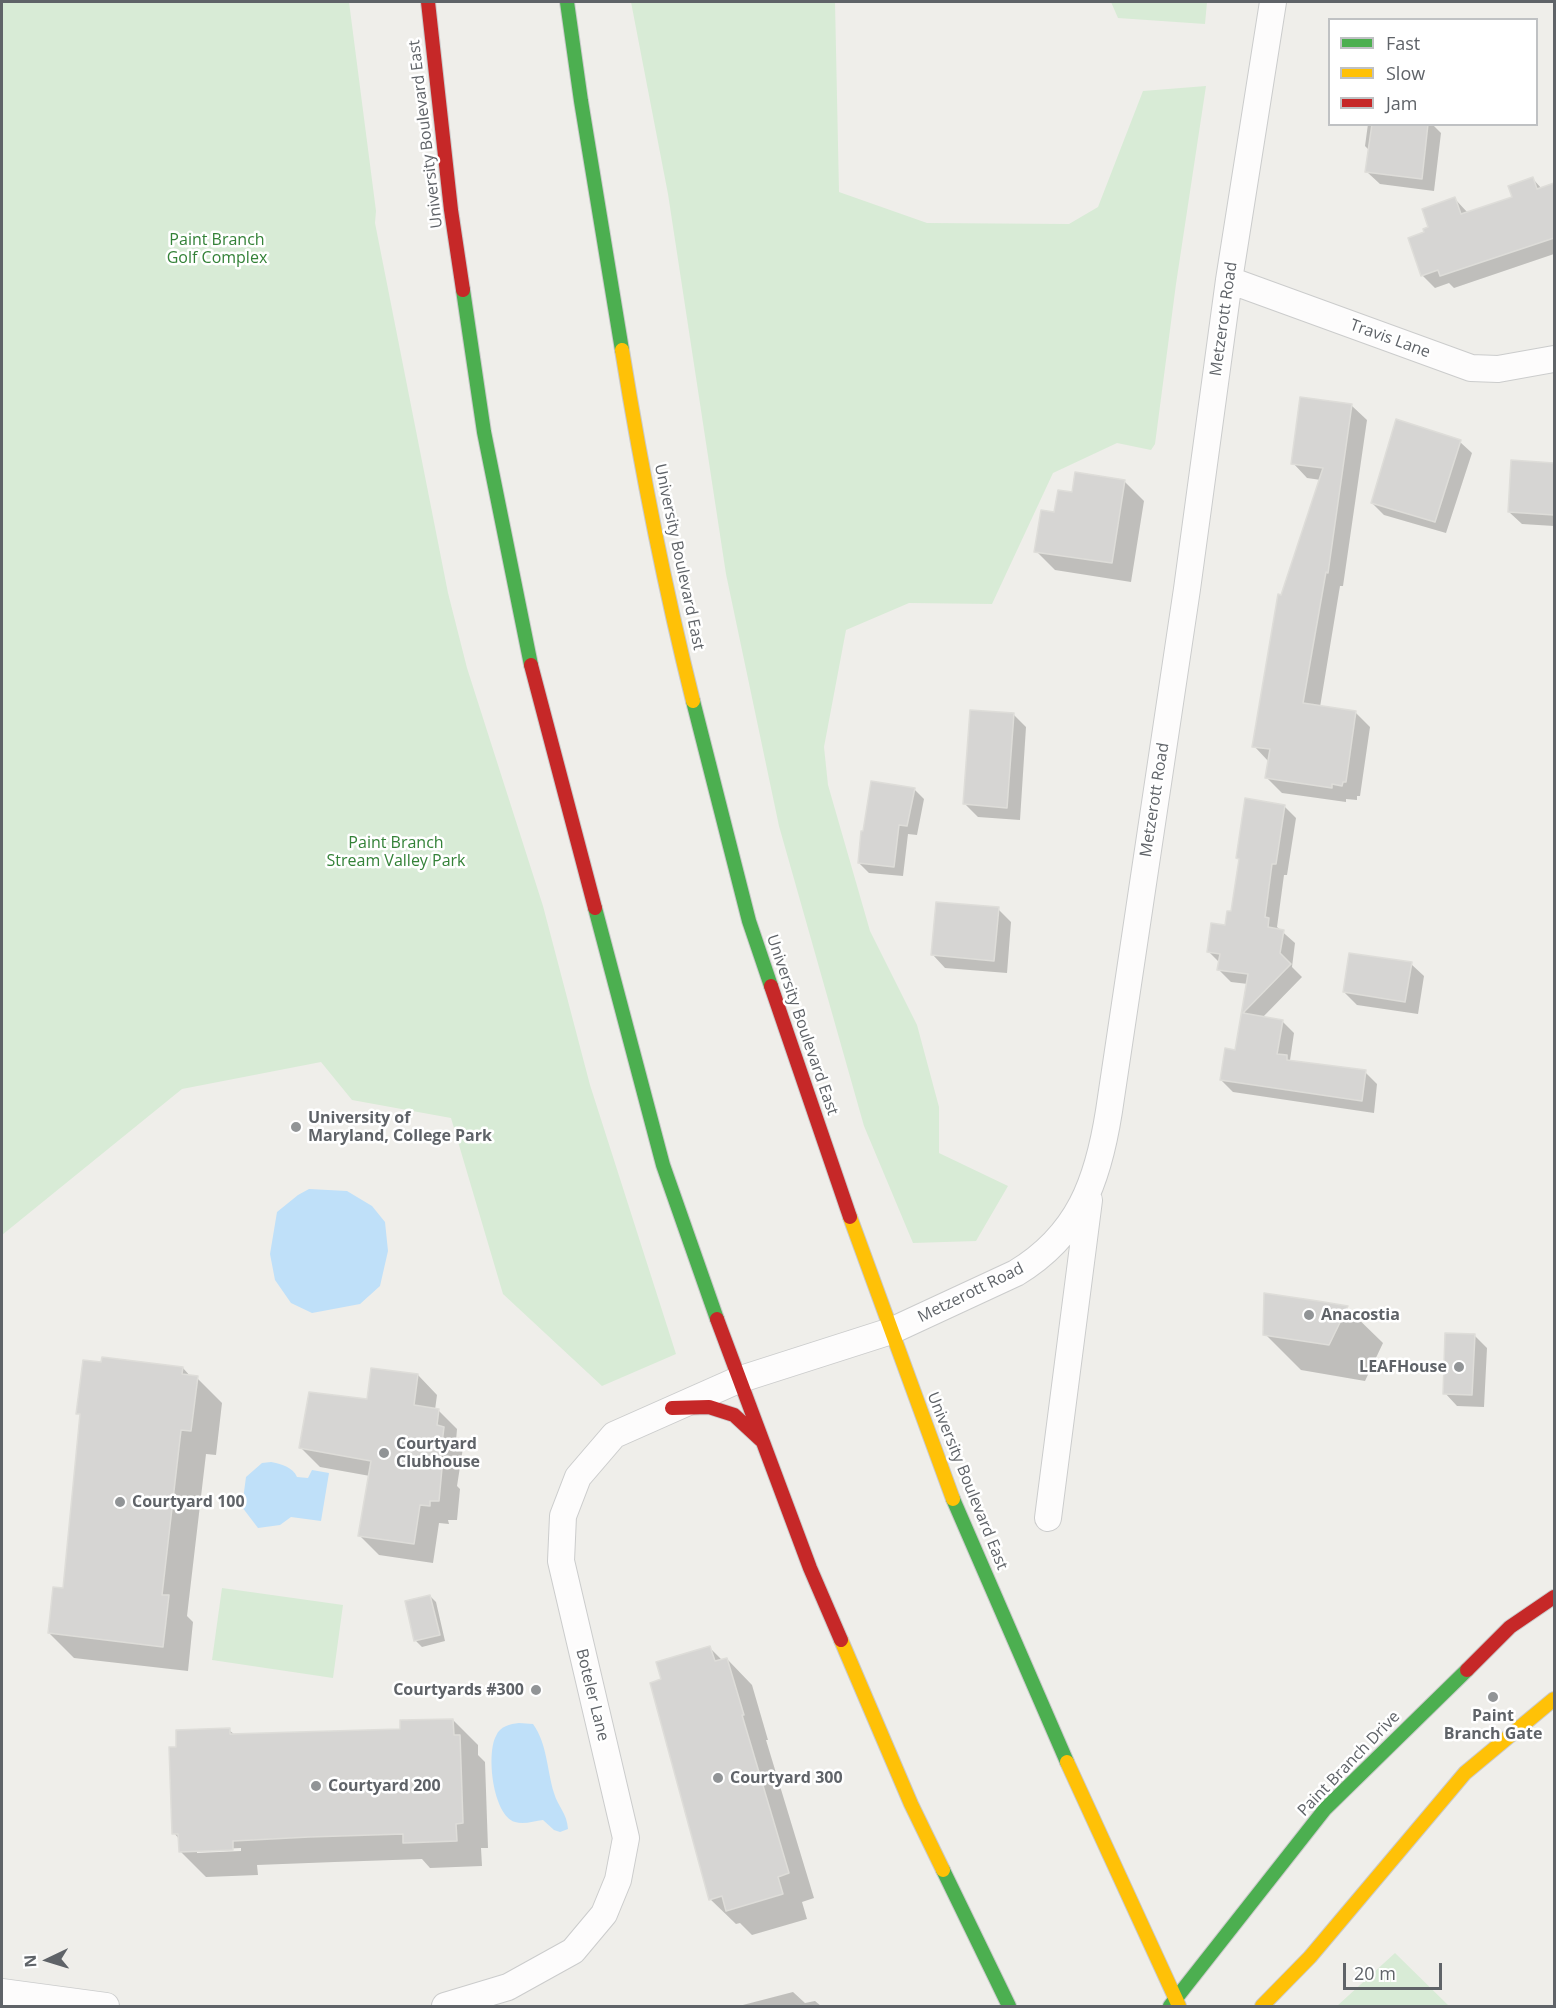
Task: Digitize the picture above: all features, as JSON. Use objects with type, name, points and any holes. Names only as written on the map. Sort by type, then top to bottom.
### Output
[{"type":"main road","name":"University Boulevard East","points":[[428,2],[451,210],[484,432],[533,674],[663,1165],[738,1380],[810,1568],[911,1804],[1009,2007]]},
{"type":"main road","name":"University Boulevard East","points":[[567,2],[631,404],[680,649],[749,921],[831,1163],[950,1492],[1039,1701],[1174,2004]]},
{"type":"main road","points":[[672,1408],[708,1407],[734,1415],[761,1440]]},
{"type":"main road","name":"Paint Branch Drive","points":[[1174,2004],[1325,1809],[1510,1627],[1554,1597]]},
{"type":"main road","points":[[1262,2007],[1310,1956],[1465,1773],[1554,1699]]},
{"type":"street","name":"Metzerott Road","points":[[738,1380],[891,1331],[1016,1273],[1051,1248],[1090,1190],[1104,1140],[1109,1111],[1187,589],[1229,280],[1273,2]]},
{"type":"street","name":"Travis Lane","points":[[1229,280],[1471,368],[1498,369],[1554,359]]},
{"type":"street","points":[[1048,1518],[1090,1190]]},
{"type":"street","name":"Boteler Lane","points":[[444,2007],[508,1987],[573,1951],[604,1914],[618,1880],[626,1838],[561,1561],[563,1516],[578,1478],[614,1435],[738,1380]]},
{"type":"street","points":[[2,1992],[106,2007]]},
{"type":"green space","points":[[2,2],[349,2],[376,211],[375,223],[448,593],[467,668],[543,906],[590,1085],[676,1354],[602,1386],[503,1294],[451,1118],[352,1100],[321,1062],[182,1089],[2,1235]]},
{"type":"green space","points":[[631,2],[835,2],[839,192],[927,223],[1069,224],[1098,207],[1143,91],[1206,86],[1155,444],[1151,450],[1117,443],[1053,473],[992,604],[909,603],[846,630],[824,747],[828,785],[870,931],[917,1025],[939,1107],[939,1153],[1008,1186],[976,1241],[913,1243],[864,1126],[779,826],[726,574],[668,194]]},
{"type":"green space","points":[[1111,2],[1207,2],[1205,24],[1118,18]]},
{"type":"green space","points":[[222,1588],[343,1605],[333,1678],[212,1660]]},
{"type":"green space","points":[[1395,1953],[1449,2006],[1337,2006]]},
{"type":"water","points":[[309,1189],[347,1191],[372,1206],[385,1222],[388,1251],[380,1286],[360,1304],[312,1313],[291,1303],[275,1280],[270,1254],[277,1212]]},
{"type":"water","points":[[271,1462],[290,1468],[297,1477],[308,1478],[312,1470],[329,1473],[321,1521],[291,1517],[280,1525],[258,1528],[242,1507],[246,1477],[262,1463]]},
{"type":"water","points":[[519,1723],[533,1724],[538,1731],[554,1793],[568,1829],[560,1832],[554,1830],[543,1820],[518,1823],[507,1817],[501,1808],[493,1783],[493,1745],[500,1730]]},
{"type":"building","points":[[1372,126],[1428,126],[1422,179],[1365,172]]},
{"type":"building","points":[[1533,177],[1537,189],[1554,183],[1554,238],[1440,276],[1438,270],[1421,276],[1408,238],[1424,232],[1423,229],[1428,227],[1422,209],[1455,197],[1461,214],[1512,197],[1508,186]]},
{"type":"building","points":[[1300,397],[1352,404],[1328,573],[1326,572],[1303,703],[1356,711],[1346,782],[1343,782],[1342,786],[1332,784],[1332,788],[1265,778],[1270,749],[1252,747],[1278,594],[1281,595],[1323,468],[1291,464]]},
{"type":"building","points":[[1396,419],[1461,440],[1435,522],[1371,503]]},
{"type":"building","points":[[1511,460],[1554,463],[1554,515],[1508,512]]},
{"type":"building","points":[[1075,472],[1125,480],[1112,563],[1034,552],[1041,510],[1054,512],[1058,490],[1072,492]]},
{"type":"building","points":[[970,710],[1014,713],[1007,808],[963,804]]},
{"type":"building","points":[[871,781],[915,788],[907,826],[899,825],[894,867],[858,863],[861,831],[863,831]]},
{"type":"building","points":[[1245,798],[1285,805],[1276,864],[1272,864],[1265,917],[1269,918],[1268,927],[1284,930],[1280,953],[1291,964],[1243,1013],[1283,1020],[1277,1054],[1287,1055],[1287,1060],[1366,1070],[1362,1101],[1220,1080],[1225,1048],[1235,1050],[1248,974],[1217,970],[1220,954],[1207,952],[1211,923],[1225,925],[1227,911],[1231,911]]},
{"type":"building","points":[[936,902],[999,907],[994,961],[931,955]]},
{"type":"building","points":[[1349,953],[1412,962],[1405,1002],[1343,992]]},
{"type":"building","name":"Anacostia","points":[[1264,1293],[1348,1306],[1329,1345],[1263,1335]]},
{"type":"building","name":"LEAFHouse","points":[[1445,1333],[1475,1334],[1472,1395],[1443,1394]]},
{"type":"building","name":"Courtyard 100","points":[[102,1357],[183,1367],[182,1374],[198,1376],[191,1431],[181,1430],[162,1595],[169,1595],[163,1647],[48,1633],[53,1587],[63,1588],[80,1414],[76,1414],[83,1360],[101,1362]]},
{"type":"building","name":"Courtyard Clubhouse","points":[[371,1368],[418,1374],[414,1405],[439,1409],[437,1425],[444,1427],[439,1468],[442,1468],[439,1501],[430,1501],[430,1506],[420,1505],[414,1544],[358,1536],[371,1461],[299,1448],[309,1392],[367,1399]]},
{"type":"building","points":[[430,1595],[440,1635],[414,1641],[405,1601]]},
{"type":"building","name":"Courtyard 300","points":[[710,1646],[715,1661],[727,1658],[789,1873],[778,1877],[783,1894],[726,1911],[722,1896],[709,1900],[650,1683],[661,1679],[656,1662]]},
{"type":"building","name":"Courtyard 200","points":[[453,1719],[454,1735],[460,1735],[463,1823],[456,1824],[457,1841],[403,1843],[403,1834],[309,1837],[233,1841],[233,1850],[179,1852],[178,1834],[172,1834],[169,1747],[176,1747],[176,1730],[230,1728],[230,1734],[400,1729],[400,1720]]},
{"type":"traffic: fast","points":[[567,2],[622,350]]},
{"type":"traffic: fast","points":[[463,290],[484,432],[531,665]]},
{"type":"traffic: fast","points":[[693,701],[749,921],[771,986]]},
{"type":"traffic: fast","points":[[595,908],[663,1165],[717,1319]]},
{"type":"traffic: fast","points":[[953,1499],[1067,1762]]},
{"type":"traffic: fast","points":[[1170,2006],[1325,1809],[1467,1670]]},
{"type":"traffic: fast","points":[[943,1870],[1009,2006]]},
{"type":"traffic: slow","points":[[622,350],[654,526],[693,701]]},
{"type":"traffic: slow","points":[[850,1217],[953,1499]]},
{"type":"traffic: slow","points":[[841,1640],[911,1804],[943,1870]]},
{"type":"traffic: slow","points":[[1262,2006],[1310,1957],[1465,1773],[1554,1699]]},
{"type":"traffic: slow","points":[[1067,1762],[1179,2006]]},
{"type":"traffic: jam","points":[[428,2],[451,210],[463,290]]},
{"type":"traffic: jam","points":[[531,665],[595,908]]},
{"type":"traffic: jam","points":[[771,986],[850,1217]]},
{"type":"traffic: jam","points":[[717,1319],[810,1568],[841,1640]]},
{"type":"traffic: jam","points":[[672,1408],[709,1407],[734,1415],[761,1440]]},
{"type":"traffic: jam","points":[[1467,1670],[1510,1627],[1554,1597]]},
{"type":"place","name":"University of Maryland, College Park","points":[[296,1127]]},
{"type":"place","name":"Anacostia","points":[[1309,1315]]},
{"type":"place","name":"LEAFHouse","points":[[1459,1367]]},
{"type":"place","name":"Courtyard Clubhouse","points":[[384,1453]]},
{"type":"place","name":"Courtyard 100","points":[[120,1502]]},
{"type":"place","name":"Courtyards #300","points":[[536,1690]]},
{"type":"place","name":"Paint Branch Gate","points":[[1493,1697]]},
{"type":"place","name":"Courtyard 300","points":[[718,1778]]},
{"type":"place","name":"Courtyard 200","points":[[316,1786]]},
{"type":"park label","name":"Paint Branch Golf Complex","points":[[217,249]]},
{"type":"park label","name":"Paint Branch Stream Valley Park","points":[[396,852]]}]
